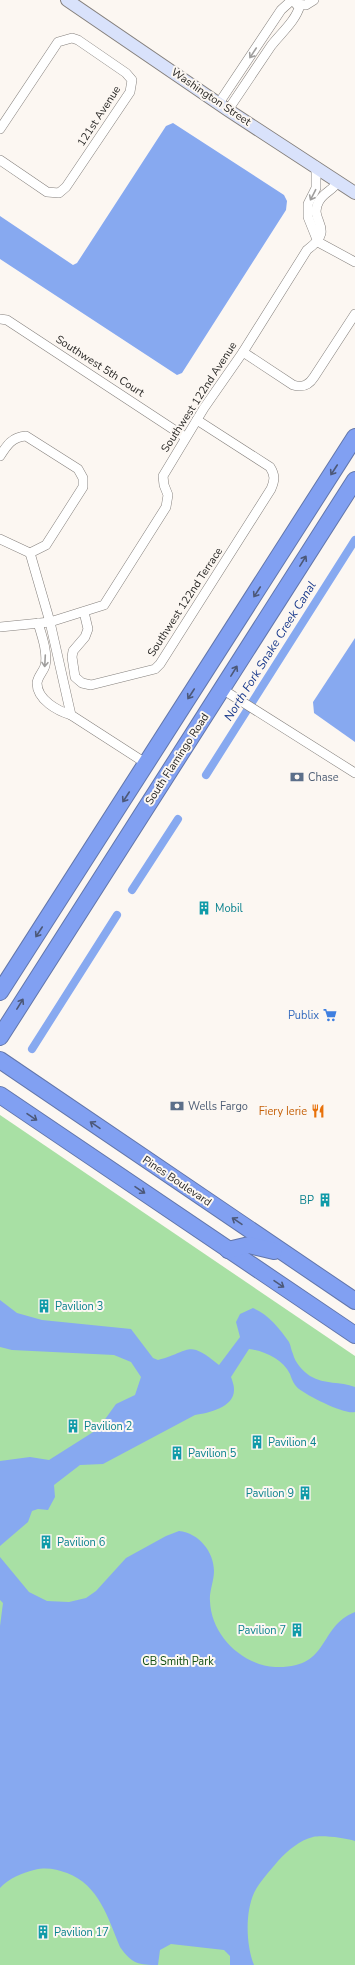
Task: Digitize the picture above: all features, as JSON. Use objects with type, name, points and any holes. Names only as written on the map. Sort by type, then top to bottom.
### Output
[{"type":"highway","name":"South Flamingo Road","points":[[0,992],[355,438]]},
{"type":"highway","name":"South Flamingo Road","points":[[0,1038],[355,480]]},
{"type":"highway","points":[[97,884],[103,856],[150,784],[151,772],[147,764]]},
{"type":"highway","name":"Pines Boulevard","points":[[0,1060],[355,1301]]},
{"type":"highway","points":[[0,1095],[355,1335]]},
{"type":"highway","points":[[228,1250],[249,1245],[283,1253]]},
{"type":"street","name":"Washington Street","points":[[67,0],[223,106],[338,180],[355,193]]},
{"type":"street","points":[[223,106],[239,74],[281,10],[292,0],[300,8]]},
{"type":"street","points":[[223,106],[248,80],[272,44],[277,41],[300,8],[314,0]]},
{"type":"street","name":"121st Avenue","points":[[0,129],[58,42],[72,38],[78,40],[126,73],[132,80],[130,92],[66,187],[59,193],[47,192],[0,160]]},
{"type":"street","points":[[239,74],[248,80]]},
{"type":"street","points":[[316,166],[316,188],[308,204],[308,218],[318,242],[355,262]]},
{"type":"street","points":[[318,242],[322,230],[315,211],[319,200],[336,187],[338,180]]},
{"type":"street","name":"Southwest 122nd Avenue","points":[[0,627],[50,622],[104,605],[166,507],[168,495],[164,485],[163,476],[185,437],[243,352],[307,250],[318,242]]},
{"type":"street","points":[[243,352],[293,385],[299,387],[310,383],[355,314]]},
{"type":"street","name":"Southwest 5th Court","points":[[0,319],[7,320],[185,437]]},
{"type":"street","name":"Southwest 122nd Terrace","points":[[84,612],[88,629],[85,637],[73,651],[72,657],[75,677],[82,683],[91,685],[155,669],[160,664],[272,489],[274,475],[270,467],[197,420]]},
{"type":"street","points":[[0,456],[9,442],[17,437],[26,436],[78,469],[83,478],[83,487],[46,545],[30,553]]},
{"type":"street","points":[[0,539],[30,553],[50,622],[71,715]]},
{"type":"street","points":[[38,623],[45,659],[45,667],[39,675],[38,688],[41,695],[60,712],[71,715],[147,764]]},
{"type":"street","points":[[222,689],[262,713],[355,774]]},
{"type":"green space","name":"CB Smith Park","points":[[0,1115],[355,1356],[355,1965],[0,1965]]},
{"type":"water","points":[[173,123],[284,195],[287,201],[286,210],[182,373],[177,375],[0,259],[0,216],[73,265],[77,263],[166,126]]},
{"type":"water","points":[[355,638],[355,742],[314,713],[313,702]]},
{"type":"water","points":[[0,1300],[17,1313],[42,1320],[131,1329],[153,1358],[158,1360],[189,1349],[201,1352],[219,1365],[240,1337],[236,1322],[240,1314],[253,1308],[269,1318],[282,1332],[289,1342],[296,1361],[307,1374],[321,1381],[355,1387],[355,1412],[343,1411],[335,1408],[304,1392],[296,1386],[287,1369],[278,1360],[267,1354],[249,1349],[231,1377],[234,1387],[233,1395],[226,1405],[214,1411],[195,1415],[103,1464],[80,1465],[54,1485],[55,1497],[48,1510],[38,1509],[32,1511],[28,1522],[0,1546],[0,1461],[30,1457],[49,1460],[98,1429],[116,1404],[135,1395],[141,1377],[131,1362],[114,1355],[12,1350],[0,1347]]},
{"type":"water","points":[[179,1531],[193,1535],[208,1551],[214,1571],[210,1601],[212,1614],[216,1625],[230,1646],[251,1661],[275,1667],[293,1666],[306,1661],[322,1646],[334,1627],[343,1619],[355,1612],[355,1841],[317,1836],[308,1838],[285,1853],[265,1876],[254,1893],[249,1910],[248,1939],[254,1965],[230,1965],[230,1956],[224,1950],[171,1944],[160,1950],[158,1965],[146,1965],[136,1962],[128,1957],[120,1947],[106,1914],[95,1894],[78,1878],[67,1873],[55,1870],[38,1869],[16,1876],[7,1881],[0,1888],[0,1626],[3,1603],[0,1600],[0,1557],[29,1592],[47,1601],[69,1602],[86,1598],[96,1591],[126,1558],[166,1536]]},
{"type":"waterway","name":"North Fork Snake Creek Canal","points":[[206,775],[355,540]]},
{"type":"waterway","name":"North Fork Snake Creek Canal","points":[[132,890],[178,819]]},
{"type":"waterway","name":"North Fork Snake Creek Canal","points":[[32,1049],[117,915]]},
{"type":"place","name":"Chase","points":[[297,777]]},
{"type":"place","name":"Mobil","points":[[204,908]]},
{"type":"place","name":"Publix","points":[[330,1015]]},
{"type":"place","name":"Wells Fargo","points":[[177,1106]]},
{"type":"place","name":"Fiery Ierie","points":[[318,1111]]},
{"type":"place","name":"BP","points":[[325,1200]]},
{"type":"place","name":"Pavilion 3","points":[[44,1306]]},
{"type":"place","name":"Pavilion 2","points":[[73,1426]]},
{"type":"place","name":"Pavilion 4","points":[[257,1442]]},
{"type":"place","name":"Pavilion 5","points":[[177,1453]]},
{"type":"place","name":"Pavilion 9","points":[[305,1493]]},
{"type":"place","name":"Pavilion 6","points":[[46,1542]]},
{"type":"place","name":"Pavilion 7","points":[[297,1630]]},
{"type":"place","name":"Pavilion 17","points":[[43,1932]]}]
